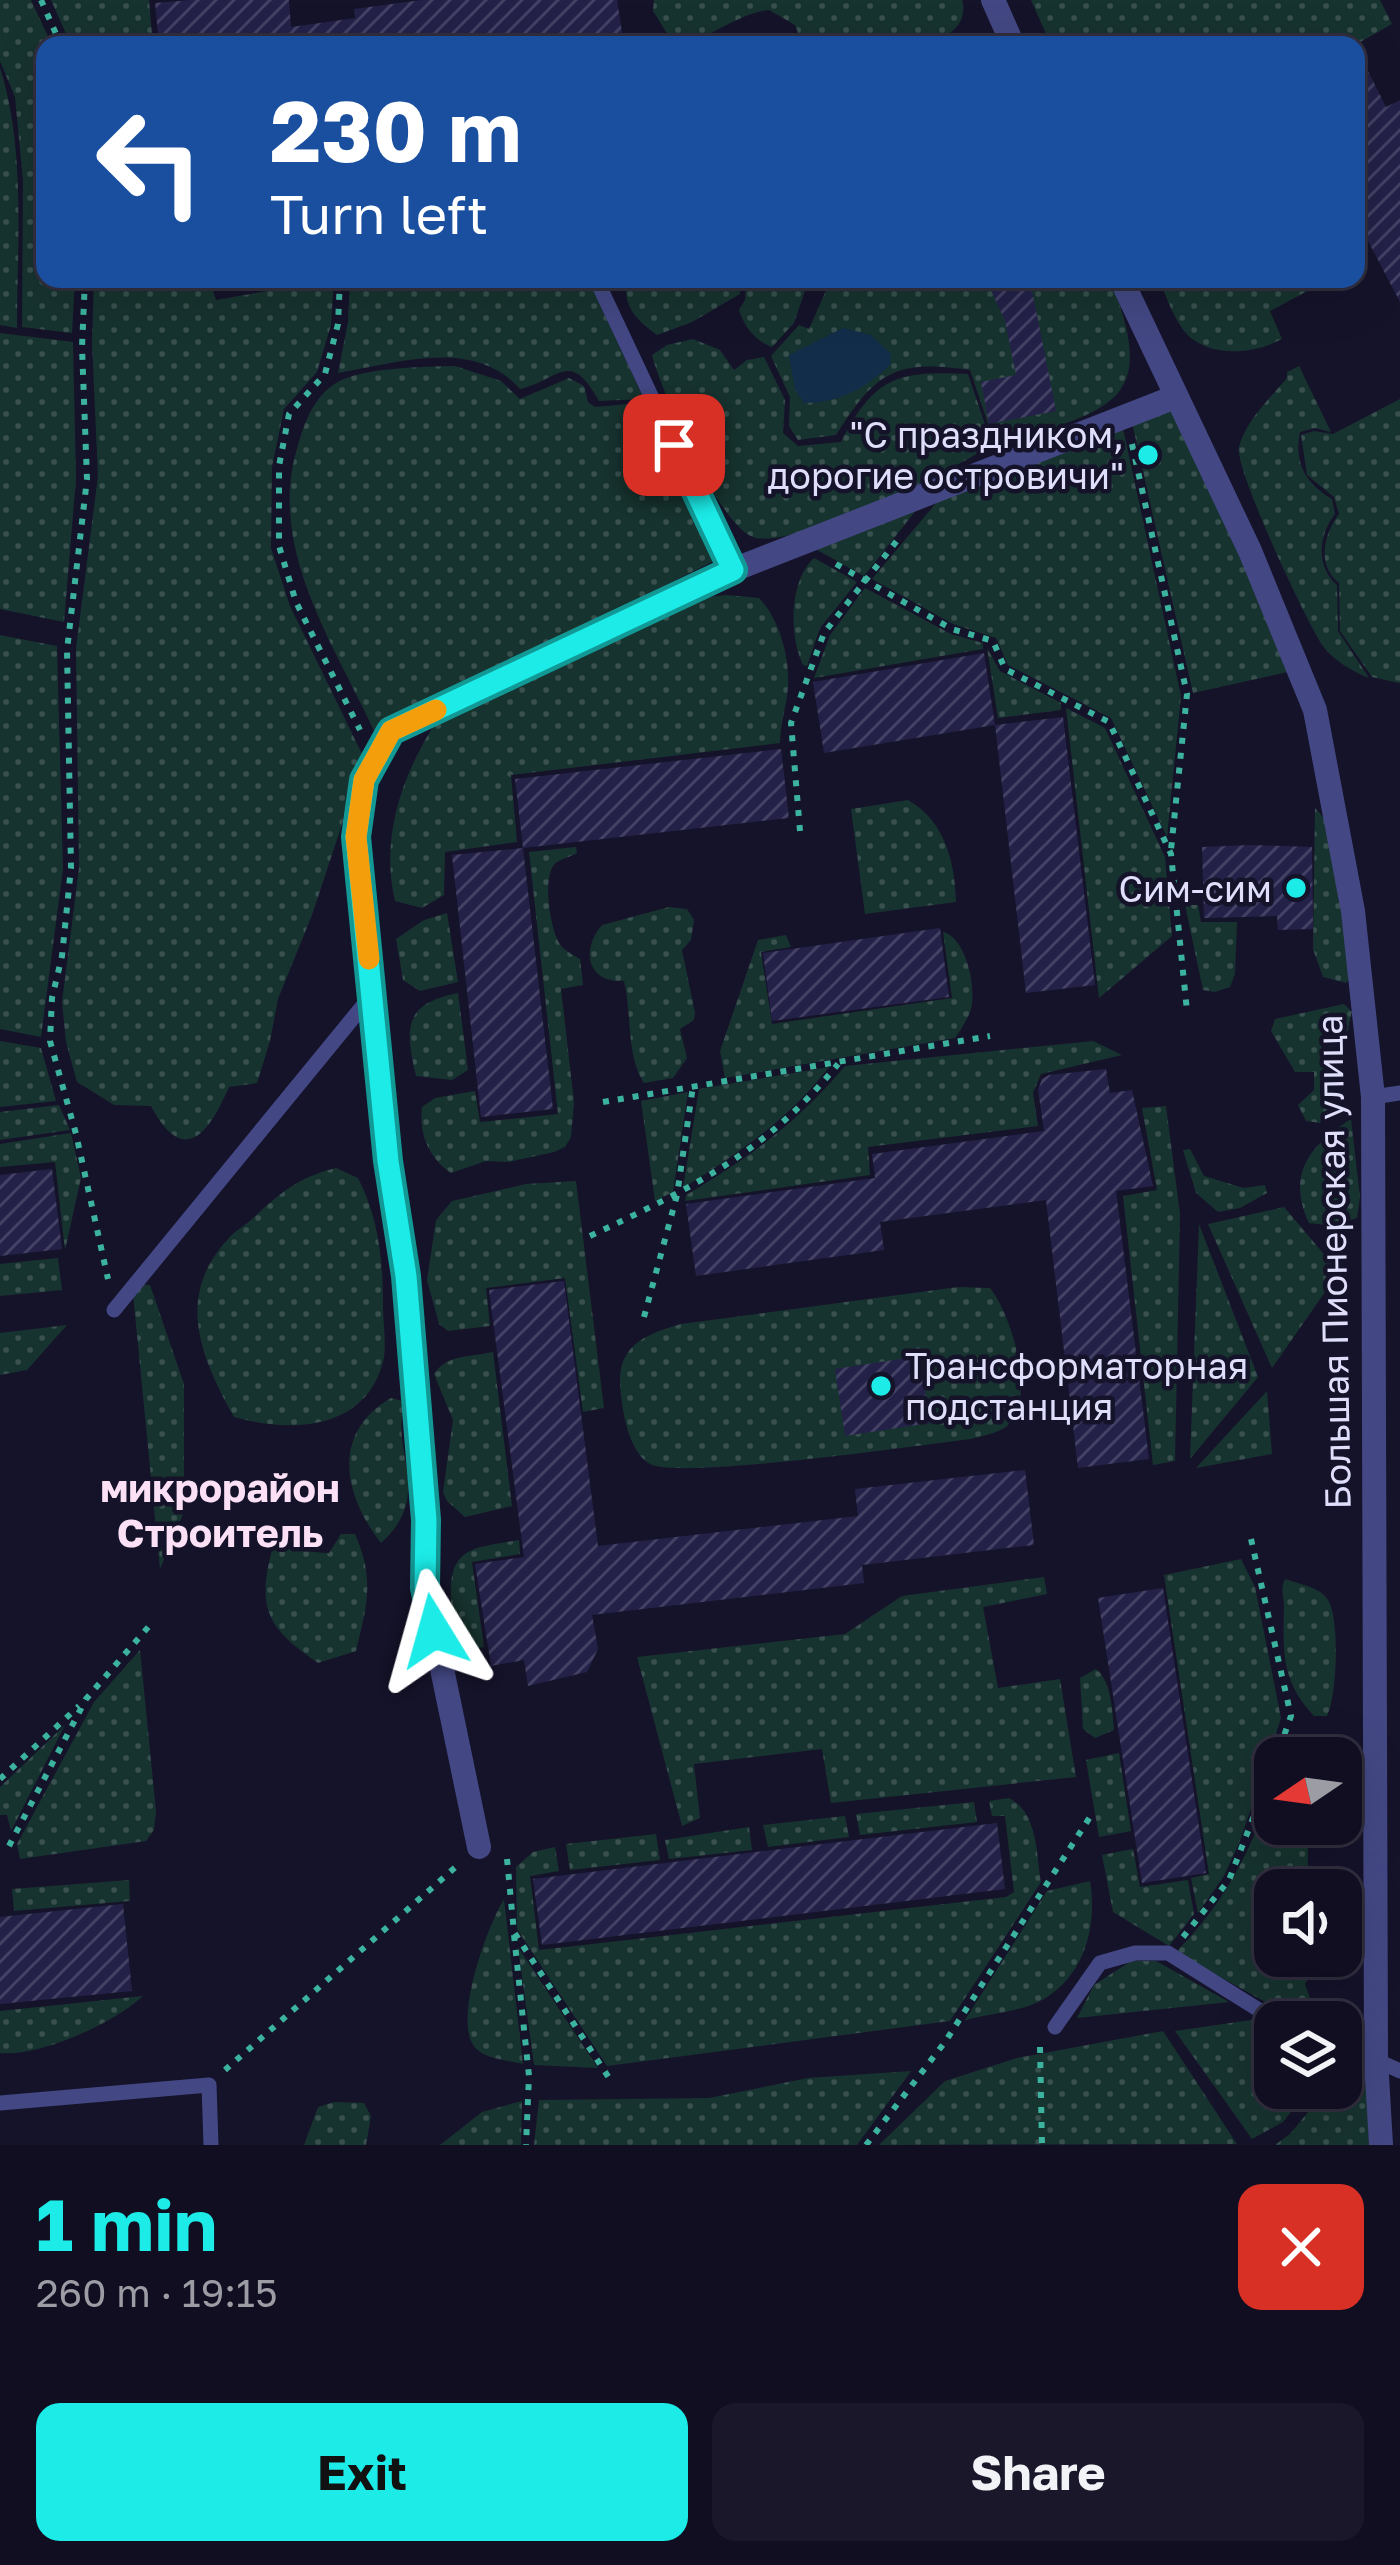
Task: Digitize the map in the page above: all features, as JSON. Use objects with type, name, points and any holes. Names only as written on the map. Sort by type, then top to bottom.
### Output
[{"type":"street","points":[[993,0],[1009,36]]},
{"type":"street","name":"Большая Пионерская улица","points":[[1125,288],[1250,551],[1315,710],[1354,911],[1373,1097],[1376,2060],[1381,2145]]},
{"type":"street","points":[[479,1847],[425,1588],[426,1520],[406,1276],[388,1161],[356,837],[364,780],[391,731],[733,570],[1175,397]]},
{"type":"lane","points":[[600,288],[733,570]]},
{"type":"lane","points":[[114,1310],[372,994]]},
{"type":"lane","points":[[1373,1097],[1400,1094]]},
{"type":"lane","points":[[1047,2028],[1100,1963],[1135,1953],[1168,1953],[1254,2007]]},
{"type":"lane","points":[[1376,2060],[1400,2071]]},
{"type":"lane","points":[[0,2103],[208,2085],[211,2145]]},
{"type":"path","points":[[41,0],[57,36]]},
{"type":"path","points":[[85,288],[87,479],[67,650],[71,868],[50,1040],[76,1134],[114,1310]]},
{"type":"path","points":[[340,288],[338,324],[325,374],[289,414],[279,466],[279,546],[296,602],[375,760]]},
{"type":"path","points":[[1126,416],[1187,694],[1171,854],[1187,1011]]},
{"type":"path","points":[[800,831],[791,723],[824,633],[939,489]]},
{"type":"path","points":[[799,544],[952,629],[993,640],[1005,669],[1109,722],[1171,854]]},
{"type":"path","points":[[603,1102],[990,1036]]},
{"type":"path","points":[[590,1236],[677,1195],[750,1152],[805,1105],[841,1061]]},
{"type":"path","points":[[644,1317],[677,1195],[693,1086]]},
{"type":"path","points":[[1251,1539],[1291,1716],[1284,1737]]},
{"type":"path","points":[[0,1779],[86,1699],[150,1625]]},
{"type":"path","points":[[9,1846],[86,1699]]},
{"type":"path","points":[[1168,1953],[1229,1880],[1254,1816]]},
{"type":"path","points":[[866,2145],[945,2042],[1090,1817]]},
{"type":"path","points":[[506,1844],[529,2076],[526,2145]]},
{"type":"path","points":[[208,2085],[479,1847]]},
{"type":"path","points":[[514,1932],[609,2078]]},
{"type":"path","points":[[1042,2145],[1047,2028]]},
{"type":"green space","points":[[0,0],[31,0],[48,36],[36,36],[36,288],[74,288],[72,333],[22,327],[23,181],[15,97],[0,61]]},
{"type":"green space","points":[[51,0],[149,0],[152,36],[67,36]]},
{"type":"green space","points":[[654,0],[962,0],[963,9],[959,23],[945,36],[799,36],[795,25],[769,10],[703,36],[669,36],[653,11]]},
{"type":"green space","points":[[1031,0],[1380,0],[1392,24],[1365,39],[1047,36]]},
{"type":"green space","points":[[0,68],[17,164],[17,328],[0,325]]},
{"type":"green space","points":[[94,288],[212,288],[216,300],[283,288],[333,288],[331,325],[317,372],[284,409],[272,467],[271,548],[290,606],[364,758],[312,915],[278,999],[257,1083],[229,1087],[204,1130],[185,1139],[174,1136],[151,1106],[114,1105],[77,1082],[66,1042],[62,1002],[79,868],[76,648],[98,476]]},
{"type":"green space","points":[[350,288],[592,288],[644,399],[599,401],[589,385],[571,371],[520,389],[501,373],[458,358],[409,360],[338,373]]},
{"type":"green space","points":[[740,288],[740,294],[692,322],[657,335],[638,319],[626,291]]},
{"type":"green space","points":[[746,288],[806,288],[794,323],[772,347],[747,327],[739,310]]},
{"type":"green space","points":[[827,288],[1113,288],[1130,357],[1125,382],[1112,399],[1091,413],[997,450],[970,370],[945,367],[890,374],[863,396],[836,435],[798,440],[789,426],[790,397],[771,356],[799,325],[809,329]]},
{"type":"green space","points":[[1163,288],[1313,288],[1270,311],[1282,339],[1260,348],[1212,349],[1191,338]]},
{"type":"green space","points":[[0,333],[73,342],[76,479],[64,622],[0,609]]},
{"type":"green space","points":[[693,339],[720,350],[734,370],[747,360],[764,357],[785,400],[783,433],[798,446],[841,442],[865,403],[891,382],[944,373],[968,374],[992,445],[836,520],[773,538],[753,537],[724,509],[709,484],[679,426],[652,355],[667,345]]},
{"type":"green space","points":[[455,366],[501,381],[520,399],[569,378],[584,386],[588,402],[595,407],[646,407],[718,559],[375,733],[324,629],[297,558],[290,483],[298,445],[316,402],[336,383],[377,371]]},
{"type":"green space","points":[[1299,366],[1331,432],[1315,428],[1300,432],[1300,463],[1308,479],[1332,499],[1335,514],[1325,531],[1322,559],[1337,585],[1338,631],[1369,678],[1344,665],[1323,646],[1273,546],[1241,461],[1239,447],[1247,428],[1287,372]]},
{"type":"green space","points":[[1400,399],[1399,683],[1372,677],[1340,631],[1339,583],[1325,559],[1329,531],[1339,514],[1334,497],[1307,475],[1301,435],[1333,434]]},
{"type":"green space","points":[[1169,405],[1243,555],[1292,671],[1193,693],[1131,418]]},
{"type":"green space","points":[[1122,424],[1181,696],[1167,837],[1111,718],[1008,665],[996,638],[953,624],[872,579],[942,496]]},
{"type":"green space","points":[[925,499],[864,576],[810,546]]},
{"type":"green space","points":[[814,558],[857,582],[820,628],[807,666],[798,653],[794,609],[800,580]]},
{"type":"green space","points":[[865,588],[951,634],[983,643],[983,649],[814,678],[830,635]]},
{"type":"green space","points":[[702,598],[759,598],[782,639],[788,686],[780,743],[511,775],[517,842],[445,852],[444,895],[422,908],[395,901],[390,854],[397,808],[413,763],[436,722],[475,699],[522,683],[671,611]]},
{"type":"green space","points":[[0,635],[57,646],[63,869],[41,1037],[0,1029]]},
{"type":"green space","points":[[987,648],[1000,671],[1061,703],[1061,710],[998,718]]},
{"type":"green space","points":[[1066,708],[1105,728],[1165,857],[1172,936],[1099,998]]},
{"type":"green space","points":[[908,800],[931,819],[946,844],[956,902],[865,914],[851,809]]},
{"type":"green space","points":[[1315,808],[1324,818],[1348,925],[1352,976],[1346,983],[1323,977],[1313,949]]},
{"type":"green space","points":[[576,847],[577,853],[552,868],[548,894],[557,939],[580,959],[583,985],[561,989],[574,1102],[571,1137],[554,1152],[508,1162],[486,1161],[451,1173],[436,1160],[424,1136],[422,1107],[435,1098],[475,1091],[480,1122],[558,1114],[529,852]]},
{"type":"green space","points":[[1185,905],[1198,905],[1201,922],[1237,922],[1230,987],[1203,990]]},
{"type":"green space","points":[[669,907],[687,909],[694,920],[691,940],[682,950],[695,1013],[694,1020],[680,1029],[687,1058],[673,1078],[644,1083],[632,1047],[624,981],[595,971],[591,945],[602,925]]},
{"type":"green space","points":[[447,913],[458,982],[420,991],[403,980],[396,939],[424,920]]},
{"type":"green space","points":[[943,932],[958,944],[971,978],[970,1012],[955,1038],[725,1078],[720,1051],[758,940],[786,935],[791,947],[761,952],[772,1024],[952,998]]},
{"type":"green space","points":[[458,993],[468,1070],[452,1080],[416,1076],[410,1044],[412,1021],[427,1004]]},
{"type":"green space","points":[[1344,1004],[1352,1012],[1338,1068],[1344,1095],[1336,1110],[1320,1123],[1306,1121],[1298,1105],[1314,1090],[1314,1072],[1295,1072],[1271,1031],[1275,1019]]},
{"type":"green space","points":[[0,1041],[41,1048],[56,1101],[0,1107]]},
{"type":"green space","points":[[1093,1041],[1122,1055],[1041,1074],[1033,1093],[1038,1126],[868,1147],[870,1175],[685,1201],[686,1195],[790,1122],[845,1066]]},
{"type":"green space","points":[[829,1067],[762,1134],[683,1188],[699,1089]]},
{"type":"green space","points":[[688,1092],[673,1192],[655,1201],[641,1101]]},
{"type":"green space","points":[[59,1105],[70,1130],[0,1140],[0,1112]]},
{"type":"green space","points":[[1166,1106],[1180,1214],[1175,1461],[1153,1465],[1123,1196],[1157,1190],[1142,1108]]},
{"type":"green space","points":[[1351,1119],[1360,1197],[1357,1218],[1333,1226],[1309,1223],[1300,1190],[1306,1162],[1324,1139]]},
{"type":"green space","points":[[71,1133],[81,1178],[65,1250],[55,1162],[0,1167],[0,1144]]},
{"type":"green space","points":[[1190,1149],[1204,1176],[1244,1188],[1265,1185],[1267,1193],[1240,1208],[1218,1212],[1196,1193],[1183,1150]]},
{"type":"green space","points":[[336,1168],[358,1178],[378,1241],[385,1349],[374,1385],[343,1414],[323,1421],[278,1425],[234,1417],[203,1350],[198,1327],[202,1282],[212,1260],[234,1233],[290,1188]]},
{"type":"green space","points":[[576,1181],[604,1408],[583,1412],[565,1278],[486,1288],[490,1326],[448,1331],[439,1324],[427,1280],[436,1220],[452,1201],[526,1184]]},
{"type":"green space","points":[[1284,1207],[1339,1272],[1272,1368],[1208,1224]]},
{"type":"green space","points":[[1199,1224],[1258,1377],[1190,1459]]},
{"type":"green space","points":[[58,1258],[62,1290],[0,1296],[0,1264]]},
{"type":"green space","points":[[132,1284],[150,1285],[184,1384],[184,1512],[160,1569]]},
{"type":"green space","points":[[958,1287],[990,1288],[1013,1336],[1020,1397],[1016,1413],[999,1431],[904,1448],[706,1468],[650,1464],[636,1449],[624,1414],[621,1367],[631,1348],[648,1336],[681,1324]]},
{"type":"green space","points":[[67,1325],[27,1370],[0,1375],[0,1333]]},
{"type":"green space","points":[[493,1352],[512,1506],[465,1517],[443,1492],[453,1420],[434,1374],[453,1360]]},
{"type":"green space","points":[[1267,1391],[1272,1454],[1196,1468]]},
{"type":"green space","points":[[391,1398],[406,1402],[402,1437],[408,1489],[397,1525],[381,1543],[358,1505],[349,1465],[359,1429]]},
{"type":"green space","points":[[341,1534],[355,1534],[361,1550],[366,1606],[356,1651],[318,1663],[288,1639],[271,1616],[267,1571],[272,1550],[329,1553]]},
{"type":"green space","points":[[519,1540],[520,1554],[472,1562],[484,1647],[460,1651],[451,1608],[451,1584],[459,1560],[476,1549]]},
{"type":"green space","points":[[1241,1559],[1255,1587],[1281,1718],[1275,1737],[1254,1737],[1254,1799],[1224,1876],[1198,1913],[1191,1878],[1209,1874],[1164,1575]]},
{"type":"green space","points":[[1044,1577],[1047,1594],[983,1607],[998,1688],[1060,1679],[1076,1777],[831,1803],[822,1749],[694,1764],[700,1818],[682,1826],[637,1657],[845,1634],[902,1596]]},
{"type":"green space","points":[[1285,1579],[1320,1592],[1332,1610],[1336,1658],[1327,1716],[1314,1716],[1303,1703],[1286,1665]]},
{"type":"green space","points":[[140,1650],[154,1830],[146,1841],[20,1859],[17,1844],[94,1702]]},
{"type":"green space","points":[[1096,1669],[1108,1689],[1114,1730],[1095,1738],[1083,1729],[1080,1678]]},
{"type":"green space","points":[[65,1725],[11,1831],[7,1815],[0,1815],[0,1787]]},
{"type":"green space","points":[[1119,1753],[1131,1831],[1099,1837],[1086,1760]]},
{"type":"green space","points":[[1009,1798],[1031,1824],[1041,1882],[950,2021],[607,2066],[517,1929],[516,1867],[533,1852],[555,1847],[559,1871],[530,1876],[539,1950],[1006,1897],[1014,1892],[1005,1816],[992,1816],[989,1801]]},
{"type":"green space","points":[[974,1802],[977,1822],[860,1835],[856,1814]]},
{"type":"green space","points":[[845,1816],[849,1837],[768,1847],[763,1825]]},
{"type":"green space","points":[[749,1827],[752,1850],[669,1859],[665,1840]]},
{"type":"green space","points":[[656,1834],[660,1860],[570,1870],[566,1844]]},
{"type":"green space","points":[[1254,1834],[1254,1845],[1308,1845],[1308,1869],[1254,1869],[1254,1977],[1310,1977],[1305,1984],[1311,2001],[1263,2001],[1176,1952],[1236,1873]]},
{"type":"green space","points":[[1133,1849],[1140,1887],[1188,1880],[1194,1914],[1169,1946],[1113,1912],[1102,1855]]},
{"type":"green space","points":[[129,1880],[130,1901],[14,1911],[12,1889]]},
{"type":"green space","points":[[1090,1881],[1089,1934],[1066,1980],[1038,2002],[965,2020],[1047,1891]]},
{"type":"green space","points":[[504,1899],[523,2064],[481,2052],[468,2029],[476,1970]]},
{"type":"green space","points":[[518,1947],[598,2068],[534,2065]]},
{"type":"green space","points":[[1131,1961],[1156,1961],[1229,2002],[1077,2018],[1094,1985]]},
{"type":"green space","points":[[143,1996],[76,2036],[35,2050],[0,2053],[0,2011]]},
{"type":"green space","points":[[1254,2021],[1254,2109],[1293,2109],[1283,2122],[1252,2139],[1175,2031]]},
{"type":"green space","points":[[1163,2031],[1237,2144],[879,2145],[945,2081],[1017,2058]]},
{"type":"green space","points":[[911,2071],[857,2145],[534,2145],[539,2100],[709,2098],[808,2078]]},
{"type":"green space","points":[[1362,2071],[1366,2073],[1369,2145],[1275,2145],[1311,2109],[1362,2109]]},
{"type":"green space","points":[[522,2101],[521,2145],[440,2145],[482,2112]]},
{"type":"green space","points":[[364,2103],[371,2116],[366,2145],[304,2145],[318,2107]]},
{"type":"water","points":[[843,328],[871,335],[891,354],[890,365],[851,393],[804,403],[795,390],[789,355]]},
{"type":"building","points":[[289,0],[291,27],[355,18],[354,9],[422,0],[617,0],[623,36],[158,36],[155,3]]},
{"type":"building","points":[[1365,65],[1386,107],[1400,100],[1400,302],[1365,235]]},
{"type":"building","points":[[990,288],[1030,288],[1056,411],[989,424],[981,382],[1016,375],[1005,321]]},
{"type":"building","points":[[984,653],[995,725],[824,753],[813,682]]},
{"type":"building","points":[[1063,717],[1095,985],[1026,993],[995,725]]},
{"type":"building","points":[[781,749],[789,818],[523,848],[515,779]]},
{"type":"building","points":[[1202,847],[1312,847],[1313,929],[1278,930],[1277,916],[1204,918]]},
{"type":"building","points":[[523,848],[553,1109],[481,1117],[452,855]]},
{"type":"building","points":[[940,928],[949,997],[772,1021],[763,953]]},
{"type":"building","points":[[1106,1069],[1110,1093],[1132,1090],[1153,1186],[1116,1191],[1149,1459],[1078,1468],[1046,1200],[880,1222],[884,1250],[696,1276],[686,1204],[875,1178],[872,1154],[1044,1131],[1038,1090],[1042,1079]]},
{"type":"building","points":[[52,1169],[62,1249],[0,1256],[0,1175]]},
{"type":"building","points":[[564,1281],[598,1546],[858,1516],[855,1489],[1025,1470],[1034,1545],[862,1565],[864,1583],[592,1615],[598,1649],[587,1672],[528,1686],[524,1660],[491,1666],[475,1564],[524,1557],[489,1290]]},
{"type":"building","name":"Трансформаторная подстанция","points":[[920,1356],[930,1423],[845,1436],[835,1369]]},
{"type":"building","points":[[1163,1588],[1206,1873],[1142,1883],[1098,1598]]},
{"type":"building","points":[[997,1823],[1005,1889],[542,1945],[533,1879]]},
{"type":"building","points":[[123,1904],[132,1991],[0,2004],[0,1917]]},
{"type":"slow traffic","points":[[369,959],[356,837],[364,780],[391,731],[436,710]]},
{"type":"place","name":"\"С праздником, дорогие островичи\"","points":[[1148,455]]},
{"type":"place","name":"Сим-сим","points":[[1296,888]]},
{"type":"place","name":"Трансформаторная подстанция","points":[[881,1386]]},
{"type":"district","name":"микрорайон Строитель","points":[[220,1510]]},
{"type":"route","points":[[434,1631],[425,1588],[426,1520],[406,1276],[388,1161],[356,837],[364,780],[391,731],[733,570],[674,445]]}]
